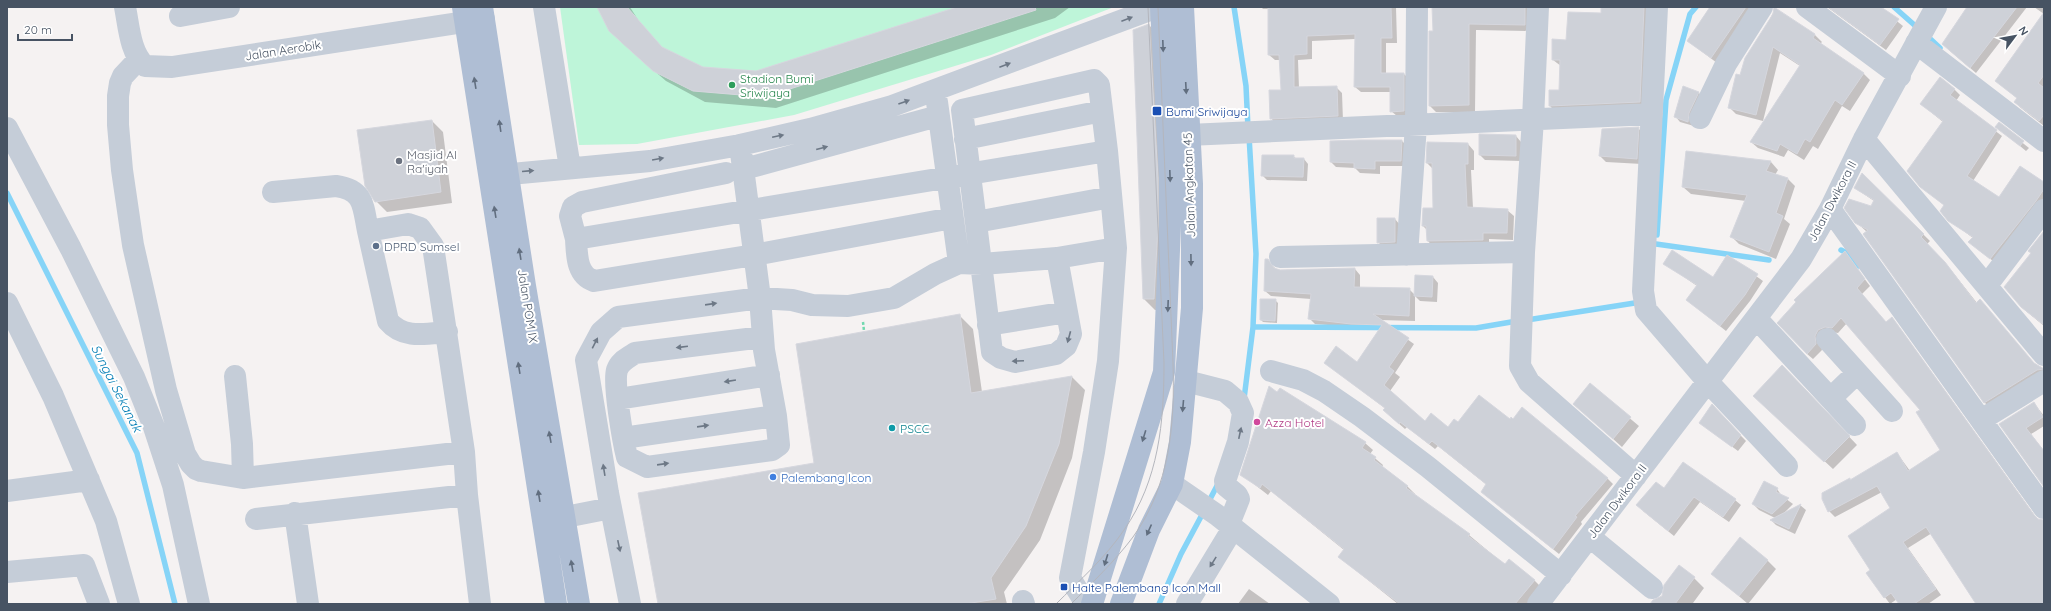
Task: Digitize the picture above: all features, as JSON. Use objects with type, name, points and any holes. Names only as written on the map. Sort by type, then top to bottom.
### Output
[{"type":"main road","points":[[1092,604],[1164,372],[1168,306],[1170,198],[1161,7]]},
{"type":"main road","name":"Jalan Angkatan 45","points":[[1121,604],[1149,530],[1178,488],[1180,442],[1192,308],[1192,184],[1188,135],[1183,7]]},
{"type":"main road","name":"Jalan POM IX","points":[[474,14],[498,174],[542,521],[556,604]]},
{"type":"main road","name":"Jalan POM IX","points":[[498,174],[579,604]]},
{"type":"street","points":[[126,7],[132,42],[138,60],[120,83],[118,125],[133,245],[166,390],[185,454],[191,464],[196,470],[243,478],[464,452]]},
{"type":"street","points":[[180,16],[229,7]]},
{"type":"street","points":[[544,7],[570,168]]},
{"type":"street","points":[[498,174],[650,161],[741,145],[810,130],[892,106],[935,91],[1158,7]]},
{"type":"street","points":[[1407,255],[1416,124],[1417,7]]},
{"type":"street","points":[[1538,7],[1533,119],[1524,252],[1520,366],[1529,382],[1636,476]]},
{"type":"street","points":[[1657,7],[1644,301],[1702,390],[1787,466]]},
{"type":"street","points":[[1700,118],[1726,64],[1762,7]]},
{"type":"street","points":[[1807,7],[1900,76]]},
{"type":"street","name":"Jalan Dwikora II","points":[[1538,604],[1801,259],[1830,209],[1864,139],[1900,76],[1936,7]]},
{"type":"street","name":"Jalan Aerobik","points":[[138,60],[145,66],[172,67],[474,14]]},
{"type":"street","points":[[1921,35],[2044,140]]},
{"type":"street","points":[[1057,258],[1071,334],[1066,346],[1056,354],[1016,362],[1001,358],[992,352],[962,110],[1092,80],[1099,85],[1116,248],[1108,361],[1094,452],[1070,578],[1086,604]]},
{"type":"street","points":[[935,91],[959,263]]},
{"type":"street","points":[[965,139],[1102,111]]},
{"type":"street","points":[[1188,135],[1652,114]]},
{"type":"street","points":[[938,116],[738,170],[582,202],[573,207],[570,216],[576,239],[579,265],[588,279],[594,281],[754,255],[952,218]]},
{"type":"street","points":[[7,128],[71,248],[134,377],[151,420],[173,485],[200,604]]},
{"type":"street","points":[[1864,139],[2044,355]]},
{"type":"street","points":[[741,145],[738,170],[748,210],[760,298],[763,337],[776,416],[779,445],[772,450],[647,467],[627,457],[618,399],[617,371],[623,361],[635,353],[763,337]]},
{"type":"street","points":[[576,239],[1107,151]]},
{"type":"street","points":[[273,192],[336,186],[346,187],[354,191],[362,199],[388,320],[395,329],[405,332],[447,332]]},
{"type":"street","points":[[976,222],[1111,197]]},
{"type":"street","points":[[1830,209],[2044,508]]},
{"type":"street","points":[[1988,286],[2044,210]]},
{"type":"street","points":[[368,231],[408,224],[420,228],[433,246],[464,452],[467,495],[480,604]]},
{"type":"street","points":[[630,604],[611,508],[586,360],[600,332],[618,317],[760,298],[792,300],[812,305],[848,306],[894,298],[935,274],[959,263],[982,264],[1057,258],[1116,248]]},
{"type":"street","points":[[1280,257],[1524,252]]},
{"type":"street","points":[[7,303],[13,327],[53,396],[106,520],[129,604]]},
{"type":"street","points":[[988,325],[1067,312]]},
{"type":"street","points":[[1756,318],[1855,425]]},
{"type":"street","points":[[1827,339],[1892,411]]},
{"type":"street","points":[[1271,371],[1303,380],[1324,391],[1362,417],[1428,467],[1561,575]]},
{"type":"street","points":[[1831,398],[1857,373]]},
{"type":"street","points":[[618,399],[769,375]]},
{"type":"street","points":[[235,376],[242,444],[243,478]]},
{"type":"street","points":[[1186,381],[1225,391],[1238,402],[1243,413],[1238,442],[1225,482],[1226,486],[1237,495],[1239,499],[1187,604]]},
{"type":"street","points":[[1981,420],[2044,381]]},
{"type":"street","points":[[623,438],[776,416]]},
{"type":"street","points":[[7,491],[89,480]]},
{"type":"street","points":[[1178,488],[1226,523],[1329,604]]},
{"type":"street","points":[[256,518],[467,495]]},
{"type":"street","points":[[542,521],[611,508]]},
{"type":"street","points":[[295,513],[308,604]]},
{"type":"street","points":[[1590,537],[1652,588]]},
{"type":"street","points":[[7,572],[117,560]]},
{"type":"street","points":[[84,564],[95,603]]},
{"type":"green space","name":"Stadion Bumi Sriwijaya","points":[[560,7],[1114,7],[991,55],[794,115],[637,144],[579,145]]},
{"type":"building","points":[[597,7],[627,7],[662,47],[703,67],[756,71],[957,7],[1035,7],[1036,10],[765,97],[693,91],[653,71],[609,31]]},
{"type":"building","points":[[1268,7],[1391,7],[1392,38],[1381,38],[1381,73],[1404,73],[1404,111],[1390,112],[1390,87],[1354,87],[1355,34],[1307,36],[1307,54],[1294,55],[1294,87],[1337,86],[1338,116],[1270,119],[1269,90],[1281,90],[1279,55],[1268,55]]},
{"type":"building","points":[[1432,7],[1525,7],[1525,25],[1469,24],[1469,105],[1429,106],[1429,31],[1433,31]]},
{"type":"building","points":[[1601,7],[1644,7],[1640,102],[1549,106],[1549,90],[1559,90],[1560,60],[1552,60],[1552,39],[1566,40],[1568,12],[1601,13]]},
{"type":"building","points":[[1710,7],[1746,7],[1711,58],[1687,41]]},
{"type":"building","points":[[1774,7],[1815,34],[1813,38],[1864,73],[1842,105],[1835,100],[1810,142],[1805,139],[1797,154],[1780,144],[1777,151],[1750,142],[1800,65],[1773,47],[1756,115],[1728,108],[1736,74],[1740,75],[1745,58],[1773,14]]},
{"type":"building","points":[[1828,7],[1881,7],[1899,19],[1880,45]]},
{"type":"building","points":[[1967,7],[2017,7],[1970,68],[1942,44]]},
{"type":"building","points":[[2044,12],[2044,75],[2038,83],[2044,88],[2044,115],[2039,121],[2014,102],[2017,98],[1995,81]]},
{"type":"building","points":[[1149,24],[1158,178],[1158,226],[1154,299],[1143,299],[1133,30]]},
{"type":"building","points":[[1940,77],[1955,89],[1950,95],[1997,130],[1967,176],[1999,197],[2020,166],[2044,182],[2044,189],[2036,201],[1990,259],[1968,242],[1973,237],[1948,221],[1940,211],[1944,205],[1920,187],[1907,171],[1943,121],[1920,104]]},
{"type":"building","points":[[1683,86],[1699,92],[1689,113],[1688,122],[1674,117]]},
{"type":"building","name":"Masjid Al Ra'iyah","points":[[432,120],[441,192],[375,202],[365,186],[357,130]]},
{"type":"building","points":[[1999,122],[2024,141],[2020,146],[1995,127]]},
{"type":"building","points":[[1639,127],[1637,159],[1599,156],[1602,129]]},
{"type":"building","points":[[1479,134],[1516,135],[1516,156],[1479,155]]},
{"type":"building","points":[[1402,140],[1401,161],[1375,161],[1375,169],[1354,168],[1354,163],[1330,162],[1330,141]]},
{"type":"building","points":[[1427,142],[1468,143],[1468,164],[1465,164],[1467,207],[1508,209],[1507,233],[1483,233],[1483,240],[1427,241],[1426,226],[1422,226],[1423,208],[1433,208],[1432,163],[1426,163]]},
{"type":"building","points":[[1686,151],[1771,161],[1766,171],[1788,178],[1776,213],[1783,216],[1769,252],[1730,237],[1747,195],[1682,187]]},
{"type":"building","points":[[1262,155],[1294,155],[1294,158],[1304,158],[1303,177],[1261,176]]},
{"type":"building","points":[[1862,173],[1924,234],[1921,237],[1945,262],[1976,303],[1980,299],[2034,363],[2044,369],[2037,370],[1984,403],[1863,234],[1868,230],[1855,223],[1844,208],[1849,199],[1871,206],[1874,200],[1854,188]]},
{"type":"building","points":[[1377,218],[1395,218],[1395,242],[1377,243]]},
{"type":"building","points":[[2044,231],[2044,325],[2021,307],[2004,287],[2031,253],[2028,251]]},
{"type":"building","points":[[1672,250],[1713,277],[1727,255],[1758,274],[1745,295],[1720,326],[1686,300],[1697,285],[1663,264]]},
{"type":"building","points":[[1845,251],[1865,279],[1857,288],[1886,322],[1892,317],[2034,515],[2038,519],[2044,520],[2044,604],[1976,604],[1926,527],[1903,542],[1936,589],[1914,604],[1899,604],[1891,593],[1884,598],[1866,573],[1870,570],[1848,536],[1890,508],[1877,486],[1828,512],[1822,499],[1822,493],[1850,478],[1850,480],[1897,452],[1908,471],[1940,450],[1916,412],[1920,410],[1841,318],[1832,328],[1825,327],[1818,330],[1815,336],[1816,344],[1807,354],[1777,323],[1796,302],[1794,300]]},
{"type":"building","points":[[1265,259],[1268,259],[1274,268],[1280,270],[1355,268],[1354,287],[1410,288],[1409,316],[1373,314],[1409,338],[1389,367],[1394,371],[1384,385],[1425,421],[1431,413],[1448,427],[1454,419],[1458,422],[1479,395],[1510,419],[1511,417],[1513,419],[1522,407],[1608,478],[1575,516],[1577,517],[1553,549],[1481,492],[1486,484],[1432,441],[1429,444],[1400,422],[1399,424],[1383,410],[1385,408],[1324,363],[1336,346],[1357,362],[1382,325],[1351,324],[1308,319],[1311,294],[1264,291]]},
{"type":"building","points":[[1415,275],[1433,276],[1432,297],[1414,296]]},
{"type":"building","points":[[1260,299],[1276,299],[1275,321],[1260,320]]},
{"type":"building","name":"Palembang Icon","points":[[960,314],[971,393],[1072,376],[1059,444],[1026,526],[991,578],[996,599],[965,604],[658,604],[638,493],[814,463],[796,344]]},
{"type":"building","points":[[1782,365],[1850,436],[1824,462],[1753,396]]},
{"type":"building","points":[[1590,383],[1631,417],[1613,439],[1573,404]]},
{"type":"building","points":[[1269,386],[1277,392],[1280,388],[1366,442],[1362,448],[1376,457],[1374,460],[1408,486],[1406,488],[1470,534],[1468,536],[1505,564],[1509,559],[1535,580],[1515,604],[1400,604],[1338,557],[1344,549],[1262,484],[1260,488],[1240,475]]},
{"type":"building","points":[[2034,402],[2043,417],[2026,428],[2044,451],[2044,487],[1999,424]]},
{"type":"building","points":[[1712,404],[1741,435],[1732,447],[1699,423]]},
{"type":"building","points":[[1683,462],[1736,499],[1723,517],[1694,497],[1668,531],[1636,505],[1656,482],[1664,488]]},
{"type":"building","points":[[1764,481],[1778,488],[1776,492],[1789,498],[1772,514],[1752,504]]},
{"type":"building","points":[[1801,504],[1789,529],[1770,520]]},
{"type":"building","points":[[1740,537],[1768,560],[1739,596],[1711,574]]},
{"type":"building","points":[[1679,565],[1695,577],[1675,604],[1650,604],[1653,600],[1662,596],[1664,585]]},
{"type":"waterway","points":[[1234,7],[1246,86],[1248,128]]},
{"type":"waterway","points":[[1657,235],[1666,100],[1690,14],[1696,7]]},
{"type":"waterway","points":[[1894,7],[1920,30]]},
{"type":"waterway","points":[[1926,35],[1940,48]]},
{"type":"waterway","points":[[1244,399],[1253,327],[1256,254],[1249,136]]},
{"type":"waterway","name":"Sungai Sekanak","points":[[7,193],[137,453],[175,604]]},
{"type":"waterway","points":[[1656,244],[1769,260]]},
{"type":"waterway","points":[[1841,250],[1847,253],[1858,266]]},
{"type":"waterway","points":[[1527,320],[1641,302]]},
{"type":"waterway","points":[[1253,327],[1476,328],[1517,321]]},
{"type":"waterway","points":[[1208,503],[1219,482]]},
{"type":"waterway","points":[[1159,604],[1181,554],[1204,511]]},
{"type":"tram line","points":[[1056,604],[1109,550],[1136,511],[1152,471],[1161,429],[1164,363],[1148,7]]},
{"type":"tram line","points":[[1071,604],[1119,555],[1133,537],[1155,497],[1168,454],[1173,409],[1173,363],[1158,7]]},
{"type":"place","name":"Stadion Bumi Sriwijaya","points":[[732,85]]},
{"type":"place","name":"Bumi Sriwijaya","points":[[1157,111]]},
{"type":"place","name":"Masjid Al Ra'iyah","points":[[399,161]]},
{"type":"place","name":"DPRD Sumsel","points":[[376,246]]},
{"type":"place","name":"Azza Hotel","points":[[1257,422]]},
{"type":"place","name":"PSCC","points":[[892,428]]},
{"type":"place","name":"Palembang Icon","points":[[773,477]]},
{"type":"place","name":"Halte Palembang Icon Mall","points":[[1064,587]]}]
